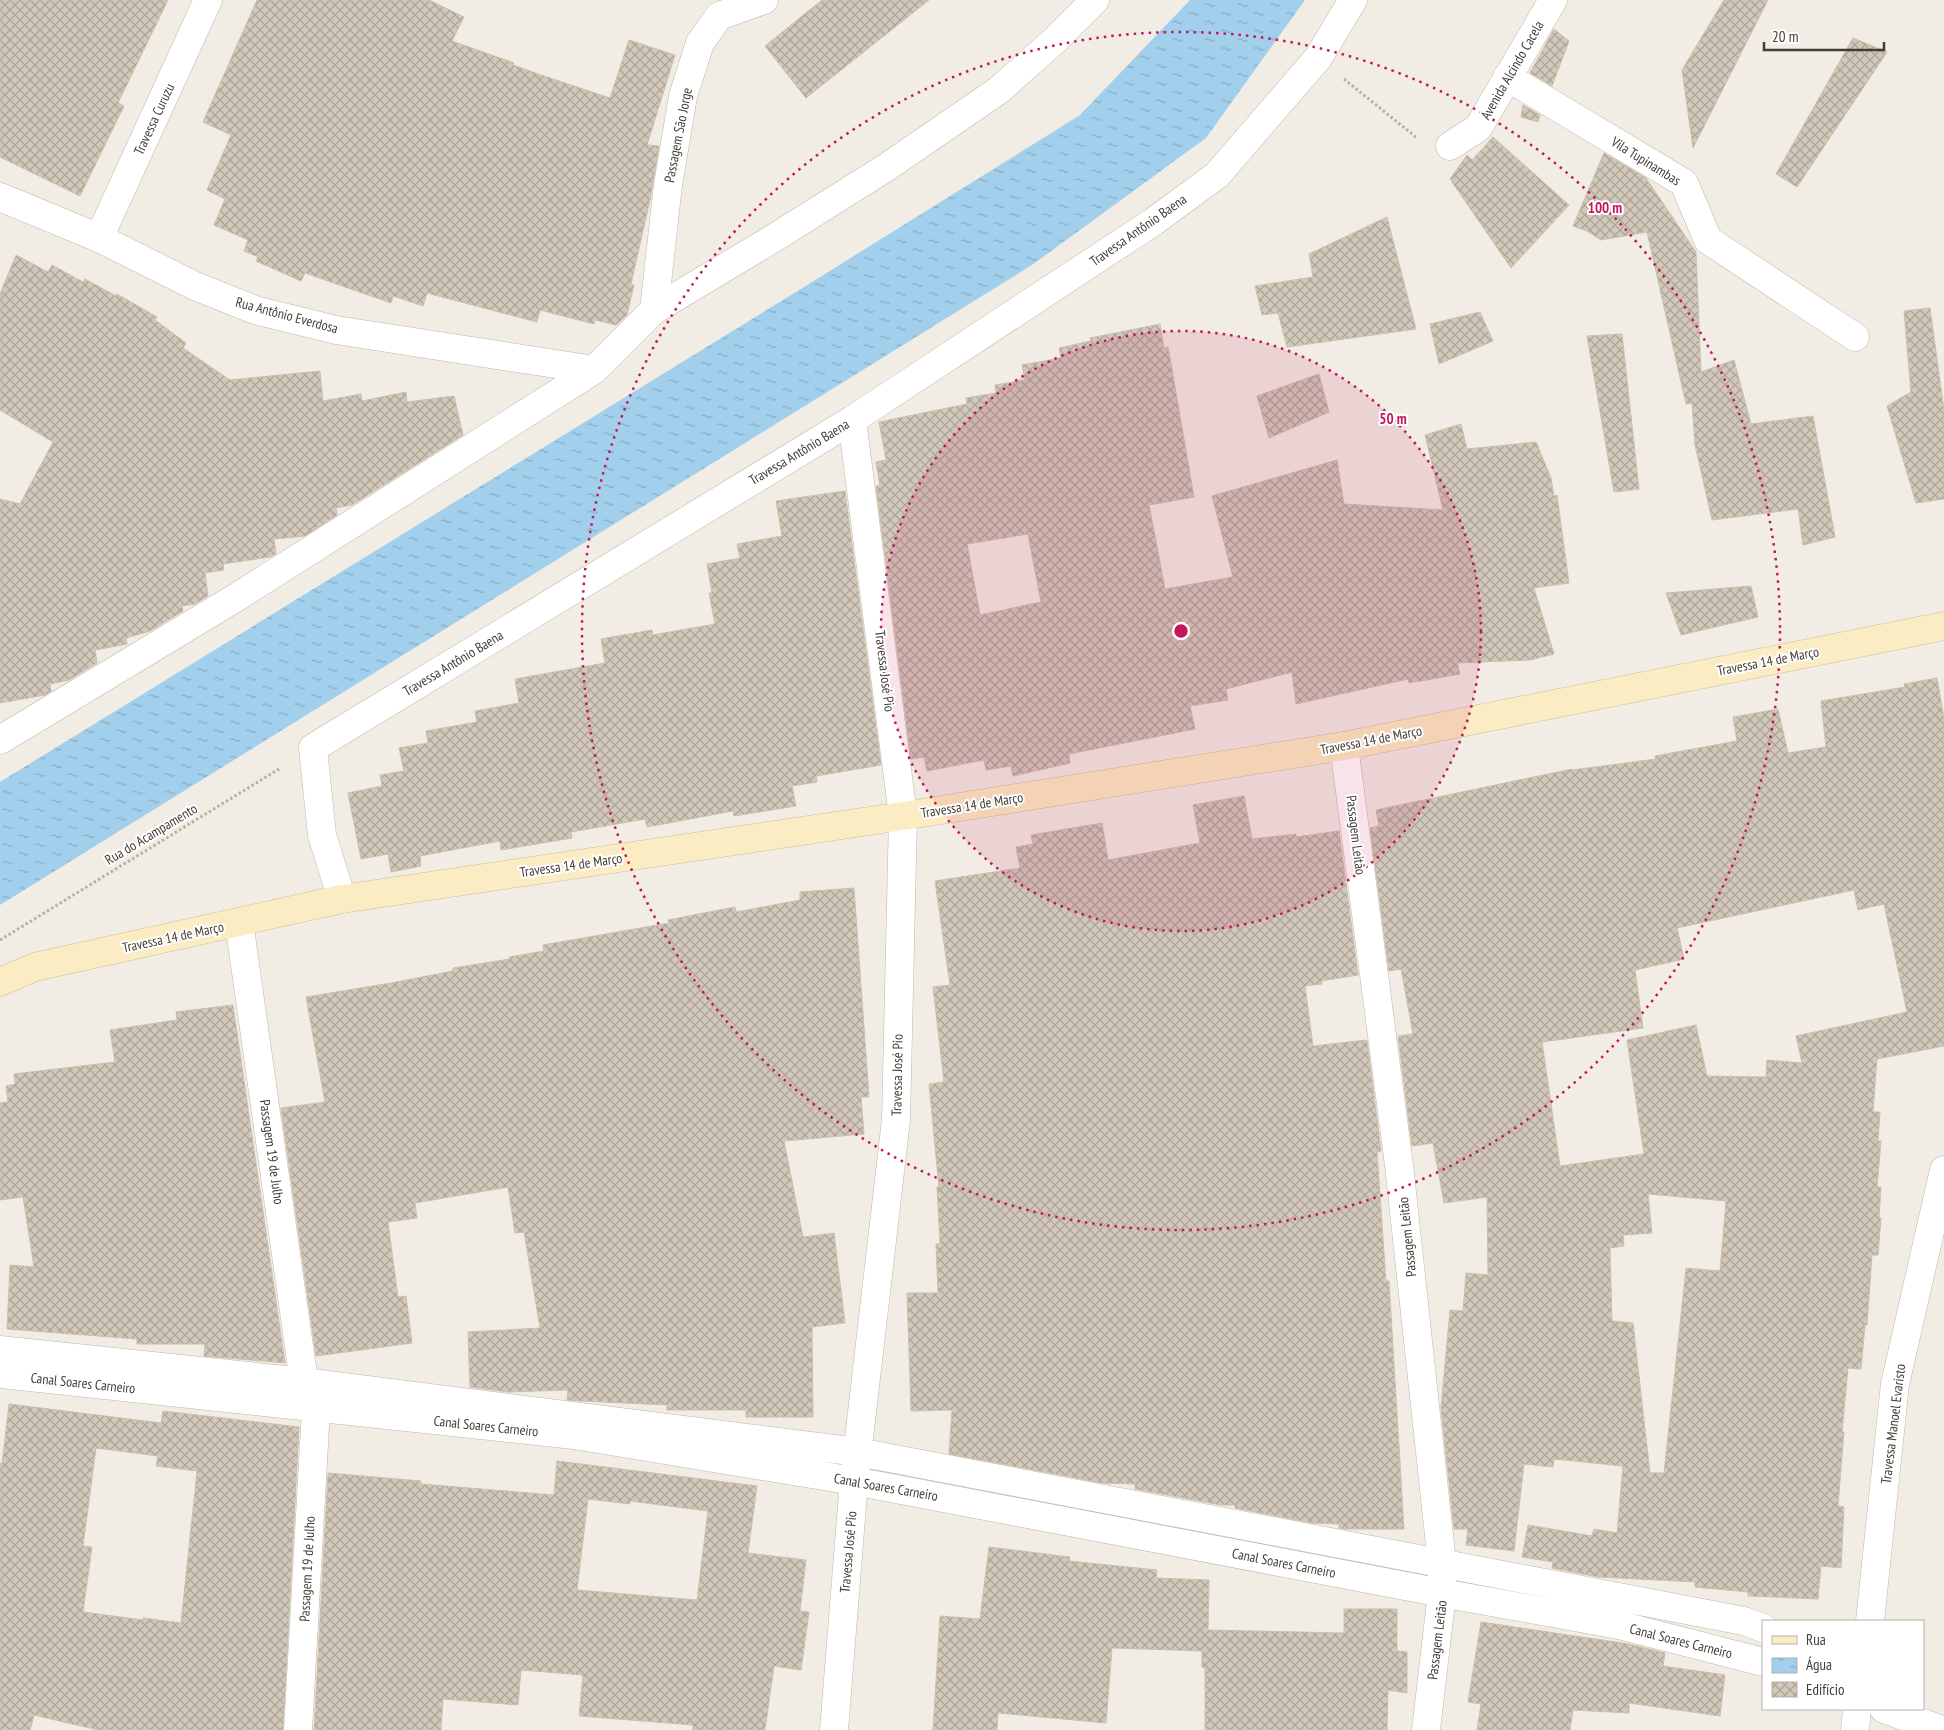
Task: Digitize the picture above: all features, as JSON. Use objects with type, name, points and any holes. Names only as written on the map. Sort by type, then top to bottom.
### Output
[{"type":"street","name":"Travessa Curuzu","points":[[99,238],[208,0]]},
{"type":"street","name":"Passagem São Jorge","points":[[654,310],[668,185],[683,96],[700,43],[718,8],[764,0]]},
{"type":"street","points":[[0,740],[237,597],[594,370],[654,310],[887,167],[999,90],[1054,41],[1095,0]]},
{"type":"street","name":"Travessa Antônio Baena","points":[[313,748],[852,420],[1153,222],[1217,174],[1318,58],[1352,0]]},
{"type":"street","name":"Avenida Alcindo Cacela","points":[[1450,146],[1478,128],[1553,0]]},
{"type":"street","name":"Vila Tupinambas","points":[[1507,77],[1684,183],[1708,240],[1855,337]]},
{"type":"street","name":"Rua Antônio Everdosa","points":[[0,197],[99,238],[195,286],[255,310],[336,330],[594,370]]},
{"type":"street","name":"Travessa José Pio","points":[[834,1730],[854,1481],[896,1120],[903,816],[852,420]]},
{"type":"street","name":"Travessa 14 de Março","points":[[0,982],[34,967],[342,899],[903,816],[1344,746],[1944,626]]},
{"type":"street","name":"Passagem Leitão","points":[[1344,746],[1399,1165],[1442,1564],[1442,1593],[1426,1730]]},
{"type":"street","points":[[313,748],[322,835],[342,899]]},
{"type":"street","name":"Passagem 19 de Julho","points":[[239,922],[304,1382]]},
{"type":"street","name":"Travessa Manoel Evaristo","points":[[1870,1620],[1895,1384],[1944,1170]]},
{"type":"street","name":"Canal Soares Carneiro","points":[[0,1350],[304,1382],[858,1452],[1744,1621],[1762,1628]]},
{"type":"street","name":"Canal Soares Carneiro","points":[[0,1374],[574,1435],[854,1481],[1619,1625],[1762,1662]]},
{"type":"street","name":"Passagem 19 de Julho","points":[[298,1730],[316,1408]]},
{"type":"street","points":[[1924,1705],[1944,1714]]},
{"type":"street","points":[[1855,1730],[1857,1710]]},
{"type":"street","points":[[1887,1710],[1942,1730]]},
{"type":"path","points":[[1318,58],[1418,139],[1450,146]]},
{"type":"path","name":"Rua do Acampamento","points":[[0,940],[313,748]]},
{"type":"water","points":[[1190,0],[1305,0],[1206,138],[1032,265],[0,905],[0,782],[1080,115]]},
{"type":"building","points":[[0,0],[168,0],[118,103],[124,106],[80,196],[0,157]]},
{"type":"building","points":[[257,0],[429,0],[464,17],[452,41],[514,63],[513,65],[610,98],[629,40],[675,55],[647,145],[659,146],[650,200],[631,284],[634,285],[627,315],[616,325],[595,320],[594,324],[540,310],[537,322],[427,293],[423,306],[393,296],[391,303],[305,273],[301,281],[256,261],[258,257],[244,251],[248,240],[214,225],[225,199],[207,190],[231,135],[203,122]]},
{"type":"building","points":[[822,0],[929,0],[806,98],[765,46]]},
{"type":"building","points":[[1724,0],[1768,0],[1693,148],[1682,70]]},
{"type":"building","points":[[1554,29],[1569,41],[1552,86],[1530,73]]},
{"type":"building","points":[[1853,38],[1887,52],[1797,187],[1776,174]]},
{"type":"building","points":[[1523,105],[1540,115],[1538,122],[1521,117]]},
{"type":"building","points":[[1493,137],[1569,205],[1511,268],[1450,179],[1467,155],[1472,160]]},
{"type":"building","points":[[1604,153],[1646,178],[1696,252],[1701,372],[1734,360],[1751,424],[1813,416],[1835,537],[1803,545],[1798,509],[1712,520],[1695,445],[1692,403],[1686,404],[1647,232],[1601,240],[1587,231],[1573,226]]},
{"type":"building","points":[[1387,217],[1416,329],[1287,347],[1278,313],[1262,315],[1255,286],[1313,277],[1309,254]]},
{"type":"building","points":[[16,255],[48,272],[52,265],[83,282],[85,279],[116,296],[117,294],[157,317],[155,320],[186,343],[183,348],[230,380],[320,371],[323,401],[361,394],[362,401],[406,392],[407,402],[454,396],[463,435],[352,505],[336,508],[337,515],[305,536],[274,539],[276,554],[270,557],[223,564],[224,570],[205,573],[208,596],[195,604],[182,606],[183,611],[150,631],[126,638],[127,644],[95,650],[97,663],[69,680],[50,684],[51,691],[45,695],[0,703],[0,499],[20,504],[53,442],[0,410],[0,294]]},
{"type":"building","points":[[1930,308],[1944,410],[1944,499],[1916,503],[1887,406],[1911,392],[1904,311]]},
{"type":"building","points":[[1480,312],[1493,341],[1439,364],[1430,324]]},
{"type":"building","points":[[1160,324],[1164,348],[1168,347],[1194,497],[1149,505],[1165,589],[1233,577],[1212,496],[1337,460],[1344,504],[1443,510],[1425,435],[1461,424],[1467,449],[1536,442],[1551,478],[1554,496],[1557,495],[1569,583],[1534,588],[1554,654],[1530,660],[1457,663],[1460,674],[1409,683],[1408,679],[1296,704],[1292,672],[1226,689],[1228,700],[1190,706],[1195,729],[1069,754],[1070,763],[1013,776],[1011,766],[986,770],[984,760],[927,771],[924,757],[911,759],[876,486],[880,486],[876,462],[886,460],[879,422],[967,404],[966,398],[996,393],[995,385],[1025,380],[1022,365],[1061,358],[1059,348],[1091,341],[1090,338]],"holes":[[[1028,534],[1041,602],[980,615],[967,544]]]},
{"type":"building","points":[[1622,334],[1639,489],[1614,492],[1587,336]]},
{"type":"building","points":[[1319,374],[1329,412],[1269,438],[1257,396]]},
{"type":"building","points":[[845,491],[881,765],[816,776],[817,782],[792,786],[796,806],[734,816],[733,811],[647,827],[645,819],[571,832],[572,838],[501,850],[500,841],[420,856],[421,866],[391,872],[388,854],[361,859],[348,793],[382,786],[380,775],[404,771],[399,748],[428,743],[426,731],[477,722],[475,711],[519,703],[515,679],[605,663],[601,639],[652,630],[653,635],[715,624],[709,593],[712,593],[707,564],[740,558],[737,544],[782,536],[776,501]]},
{"type":"building","points":[[1751,586],[1758,617],[1681,635],[1666,593]]},
{"type":"building","points":[[1937,678],[1944,718],[1944,1046],[1877,1059],[1873,1112],[1880,1112],[1878,1141],[1881,1141],[1877,1187],[1881,1187],[1879,1218],[1881,1218],[1878,1255],[1872,1255],[1867,1325],[1865,1325],[1861,1369],[1848,1368],[1838,1506],[1844,1507],[1841,1568],[1821,1566],[1818,1599],[1748,1596],[1748,1592],[1695,1587],[1695,1582],[1598,1577],[1552,1568],[1553,1562],[1522,1557],[1528,1525],[1592,1536],[1594,1529],[1617,1533],[1623,1466],[1554,1459],[1553,1467],[1524,1464],[1514,1551],[1466,1545],[1468,1529],[1454,1529],[1441,1408],[1450,1310],[1463,1311],[1466,1273],[1488,1275],[1487,1197],[1444,1203],[1433,1143],[1412,1146],[1398,1036],[1413,1034],[1401,969],[1389,971],[1370,828],[1379,826],[1376,810],[1572,769],[1656,759],[1655,756],[1737,741],[1733,717],[1778,709],[1788,753],[1826,747],[1821,701],[1905,687],[1904,684]],"holes":[[[1854,890],[1858,910],[1884,904],[1907,1012],[1796,1036],[1802,1063],[1767,1060],[1766,1077],[1707,1076],[1696,1025],[1627,1040],[1644,1154],[1560,1166],[1542,1042],[1643,1028],[1635,970],[1684,959],[1677,928]],[[1648,1194],[1726,1201],[1720,1271],[1686,1268],[1664,1473],[1650,1473],[1633,1323],[1612,1321],[1610,1248],[1624,1246],[1623,1235],[1652,1233]]]},
{"type":"building","points":[[1244,796],[1252,839],[1296,834],[1296,837],[1339,831],[1358,975],[1321,981],[1322,984],[1305,986],[1313,1046],[1367,1040],[1381,1151],[1377,1152],[1386,1281],[1389,1281],[1404,1529],[1345,1529],[1339,1528],[1339,1524],[1312,1523],[1235,1508],[1235,1505],[1221,1505],[1135,1489],[1135,1484],[1102,1483],[949,1454],[952,1410],[911,1411],[907,1293],[938,1293],[936,1244],[940,1244],[937,1187],[939,1187],[929,1084],[944,1082],[933,987],[950,985],[935,881],[1020,868],[1016,847],[1033,844],[1031,835],[1102,823],[1108,860],[1200,843],[1193,805]]},
{"type":"building","points":[[854,888],[869,1097],[861,1097],[864,1134],[784,1141],[803,1237],[834,1233],[845,1323],[812,1327],[813,1417],[746,1417],[746,1410],[667,1410],[667,1405],[567,1400],[568,1390],[508,1392],[470,1387],[468,1332],[540,1328],[524,1232],[515,1233],[508,1187],[415,1203],[417,1218],[388,1222],[398,1297],[406,1296],[412,1343],[316,1356],[281,1108],[325,1102],[306,997],[391,983],[453,971],[453,968],[510,959],[509,957],[544,951],[543,945],[669,923],[668,920],[735,907],[736,912],[800,900],[800,892]]},
{"type":"building","points":[[233,1005],[285,1363],[204,1356],[205,1344],[137,1344],[137,1339],[7,1329],[10,1265],[34,1267],[23,1197],[0,1200],[0,1103],[8,1102],[6,1086],[15,1084],[14,1074],[115,1062],[110,1030],[177,1020],[176,1012]]},
{"type":"building","points":[[9,1404],[161,1423],[163,1411],[299,1427],[283,1730],[98,1730],[34,1715],[30,1730],[0,1730],[0,1463],[2,1464]],"holes":[[[96,1448],[158,1456],[156,1466],[197,1471],[181,1623],[83,1612],[92,1547],[83,1546]]]},
{"type":"building","points":[[557,1461],[757,1486],[748,1553],[806,1560],[800,1611],[809,1612],[801,1670],[774,1666],[765,1730],[693,1730],[693,1725],[579,1716],[583,1675],[521,1670],[518,1705],[443,1699],[441,1730],[314,1730],[328,1473],[421,1481],[421,1484],[554,1495]],"holes":[[[588,1499],[630,1504],[630,1501],[708,1511],[697,1600],[577,1590]]]},
{"type":"building","points":[[989,1547],[1070,1557],[1069,1561],[1157,1570],[1156,1578],[1209,1580],[1208,1630],[1344,1633],[1344,1609],[1397,1609],[1397,1651],[1407,1652],[1407,1693],[1388,1690],[1387,1730],[1205,1730],[1205,1668],[1202,1667],[1202,1651],[1112,1648],[1106,1723],[998,1713],[997,1730],[933,1730],[940,1616],[980,1619]]},
{"type":"building","points":[[1481,1622],[1629,1644],[1665,1653],[1663,1666],[1725,1675],[1720,1716],[1629,1703],[1629,1713],[1573,1710],[1570,1730],[1477,1730],[1481,1704],[1468,1702]]}]
